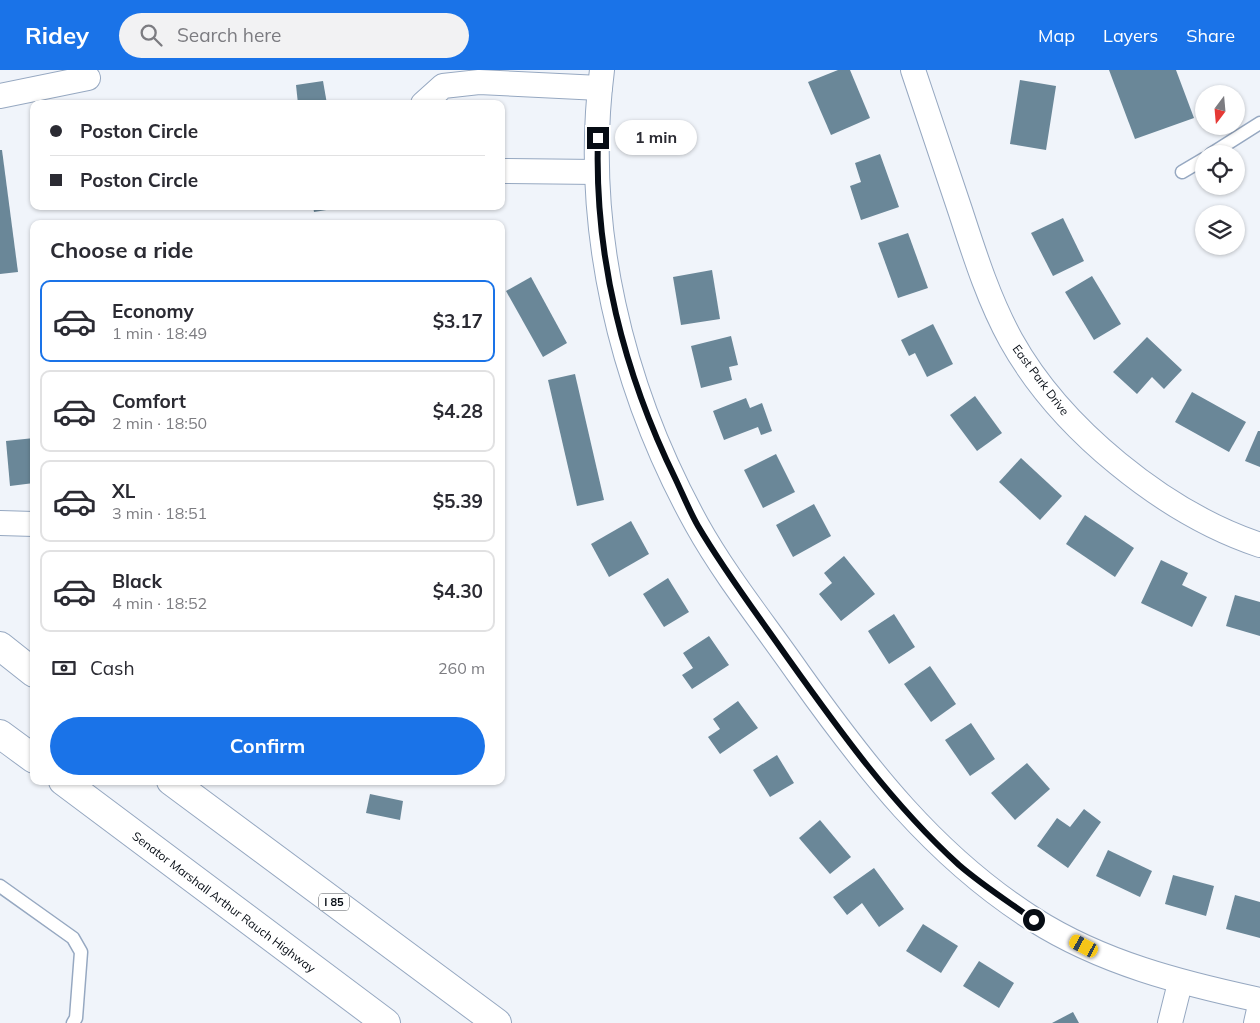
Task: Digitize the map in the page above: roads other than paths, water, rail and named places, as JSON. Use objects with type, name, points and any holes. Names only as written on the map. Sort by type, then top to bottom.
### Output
[{"type":"highway","points":[[0,646],[30,670]]},
{"type":"highway","points":[[0,734],[30,756]]},
{"type":"highway","name":"Senator Marshall Arthur Rauch Highway","points":[[68,785],[386,1023]]},
{"type":"highway","name":"I 85","points":[[175,785],[498,1023]]},
{"type":"street","name":"East Park Drive","points":[[913,70],[982,279],[1011,340],[1034,376],[1077,427],[1137,477],[1218,528],[1260,545]]},
{"type":"street","points":[[0,96],[88,78]]},
{"type":"street","points":[[427,100],[443,86],[479,82],[601,79],[597,172],[606,267],[619,333],[644,409],[697,525],[848,744],[923,831],[961,867],[1027,915],[1101,955],[1180,982],[1260,1000]]},
{"type":"street","points":[[505,171],[597,172]]},
{"type":"street","points":[[1,524],[30,524]]},
{"type":"street","points":[[1170,1023],[1180,982]]},
{"type":"street","points":[[1256,1023],[1260,1005]]},
{"type":"lane","points":[[1225,145],[1260,123]]},
{"type":"lane","points":[[1182,172],[1195,164]]},
{"type":"lane","points":[[0,886],[73,938],[81,952],[76,1018],[73,1023]]}]
